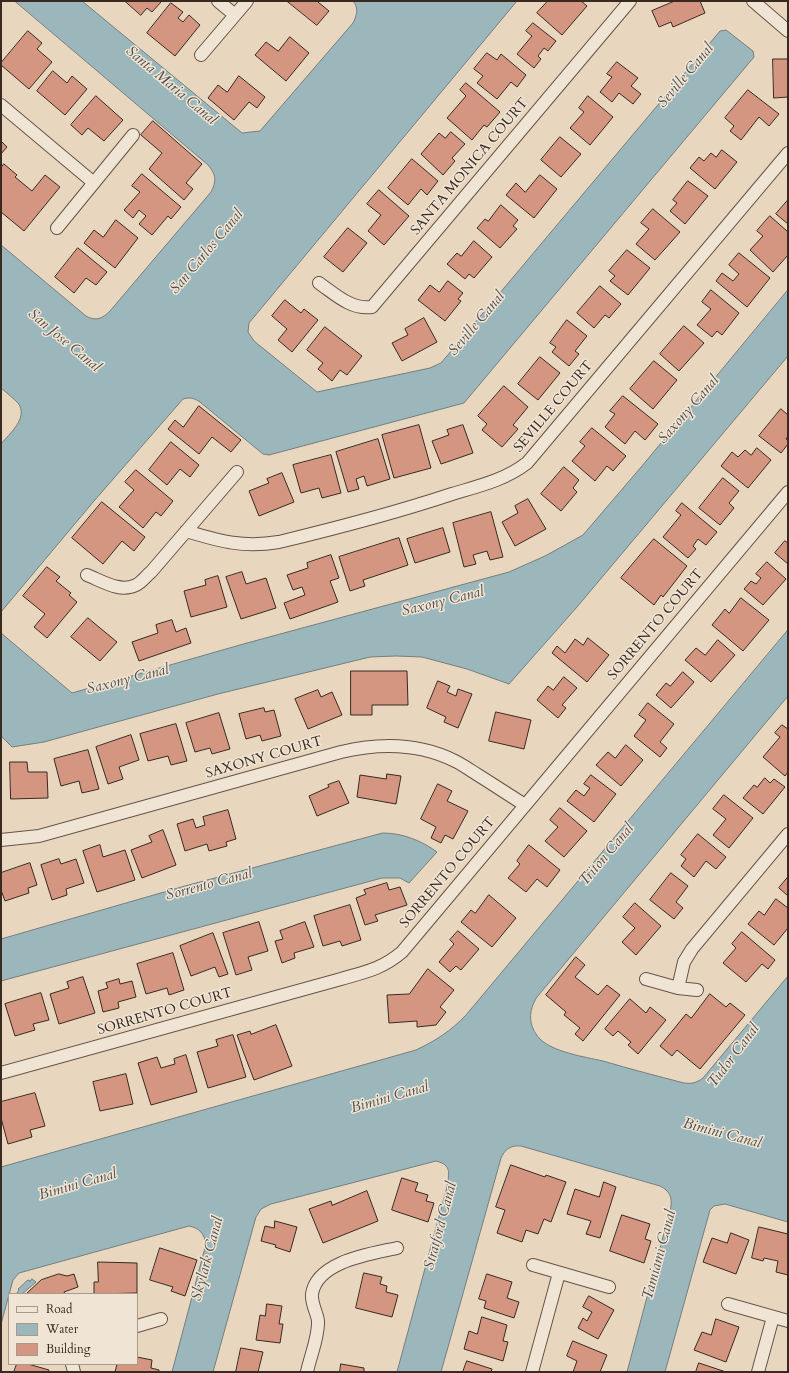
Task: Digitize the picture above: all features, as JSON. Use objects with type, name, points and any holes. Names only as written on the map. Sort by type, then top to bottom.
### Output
[{"type":"street","points":[[218,1],[235,15]]},
{"type":"street","points":[[201,55],[247,1]]},
{"type":"street","name":"SANTA MONICA COURT","points":[[319,283],[345,302],[363,308],[372,307],[630,1]]},
{"type":"street","points":[[753,1],[788,31]]},
{"type":"street","points":[[1,105],[94,183]]},
{"type":"street","points":[[56,228],[133,135]]},
{"type":"street","name":"SEVILLE COURT","points":[[186,531],[222,542],[237,544],[258,545],[279,542],[421,504],[502,478],[516,472],[527,463],[788,153]]},
{"type":"street","points":[[87,575],[114,586],[126,588],[137,585],[151,572],[237,472]]},
{"type":"street","name":"SORRENTO COURT","points":[[1,1073],[379,968],[392,961],[402,952],[788,492]]},
{"type":"street","name":"SAXONY COURT","points":[[1,840],[39,836],[341,752],[381,746],[401,746],[421,749],[455,761],[525,805]]},
{"type":"street","points":[[678,988],[684,962],[692,949],[788,834]]},
{"type":"street","points":[[646,979],[678,988],[697,990]]},
{"type":"street","points":[[306,1372],[318,1326],[312,1300],[315,1285],[328,1270],[342,1262],[397,1248]]},
{"type":"street","points":[[533,1265],[609,1287]]},
{"type":"street","points":[[532,1372],[559,1273]]},
{"type":"street","points":[[728,1304],[788,1321]]},
{"type":"street","points":[[758,1372],[773,1317]]},
{"type":"street","points":[[138,1326],[161,1319]]},
{"type":"water","points":[[15,1],[82,1],[242,133],[260,131],[353,23],[357,12],[353,1],[517,1],[249,323],[248,332],[254,341],[317,392],[430,368],[441,363],[720,31],[726,30],[753,51],[754,57],[464,403],[269,455],[263,454],[200,402],[192,398],[183,399],[94,501],[1,612],[1,444],[13,431],[20,420],[21,409],[18,403],[1,388],[1,245],[86,316],[96,319],[105,316],[110,311],[211,192],[215,181],[213,171],[208,165]]},
{"type":"water","name":"Saxony Canal","points":[[788,290],[788,356],[577,607],[509,684],[467,669],[422,657],[370,657],[218,694],[44,742],[12,747],[1,736],[1,633],[72,693],[247,643],[509,572],[545,556],[583,535]]},
{"type":"water","points":[[788,630],[788,696],[537,997],[531,1013],[531,1024],[536,1034],[546,1044],[561,1051],[684,1083],[692,1083],[703,1078],[788,976],[788,1222],[725,1204],[714,1206],[710,1210],[665,1372],[627,1372],[671,1207],[671,1197],[668,1192],[660,1186],[521,1146],[509,1148],[504,1152],[501,1158],[441,1372],[397,1372],[447,1187],[449,1174],[447,1167],[436,1161],[271,1204],[261,1209],[256,1217],[213,1372],[172,1372],[206,1244],[201,1232],[196,1228],[189,1226],[19,1273],[13,1280],[9,1293],[8,1293],[1,1324],[1,1167],[416,1050],[430,1043],[455,1026],[466,1015]]},
{"type":"water","name":"Sorrento Canal","points":[[383,833],[398,834],[412,838],[437,852],[409,883],[400,878],[382,878],[1,981],[1,939],[185,886]]},
{"type":"water","points":[[32,1279],[36,1282],[23,1293],[17,1293],[19,1290],[18,1289],[28,1280],[30,1281]]},
{"type":"building","points":[[125,1],[162,1],[152,12],[147,8],[141,15]]},
{"type":"building","points":[[287,1],[318,1],[329,11],[317,25]]},
{"type":"building","points":[[548,1],[581,1],[587,6],[562,35],[537,13]]},
{"type":"building","points":[[675,1],[700,1],[705,13],[673,27],[671,22],[659,27],[652,11]]},
{"type":"building","points":[[171,3],[183,12],[178,18],[183,22],[189,15],[200,25],[175,56],[147,33]]},
{"type":"building","points":[[533,23],[556,41],[548,51],[544,48],[538,56],[541,59],[534,68],[517,54],[532,36],[526,31]]},
{"type":"building","points":[[28,31],[42,43],[37,49],[52,62],[29,89],[1,65],[1,63]]},
{"type":"building","points":[[290,37],[309,53],[286,81],[255,55],[266,42],[278,51]]},
{"type":"building","points":[[487,53],[497,60],[501,54],[526,75],[517,87],[511,82],[497,99],[477,83],[483,76],[474,69]]},
{"type":"building","points":[[773,59],[788,59],[788,97],[774,98]]},
{"type":"building","points":[[617,62],[638,78],[631,86],[641,94],[633,104],[619,93],[612,102],[600,92],[612,77],[607,74]]},
{"type":"building","points":[[53,71],[67,83],[72,76],[87,89],[65,115],[37,91]]},
{"type":"building","points":[[239,76],[265,97],[257,108],[249,102],[234,120],[208,98],[218,85],[227,92]]},
{"type":"building","points":[[466,83],[500,112],[487,127],[484,125],[472,140],[447,118],[466,96],[460,90]]},
{"type":"building","points":[[748,90],[779,114],[769,126],[759,117],[741,140],[730,131],[734,126],[725,118]]},
{"type":"building","points":[[96,96],[123,120],[104,141],[88,128],[82,135],[71,125]]},
{"type":"building","points":[[588,96],[613,117],[590,145],[570,128],[584,112],[579,108]]},
{"type":"building","points":[[153,121],[202,164],[186,183],[193,189],[184,200],[149,169],[162,153],[141,135]]},
{"type":"building","points":[[451,132],[465,144],[452,158],[455,161],[443,175],[421,154],[439,133],[445,138]]},
{"type":"building","points":[[560,137],[581,154],[561,177],[541,160]]},
{"type":"building","points":[[1,141],[7,147],[1,154]]},
{"type":"building","points":[[722,150],[737,162],[715,189],[690,168],[699,157],[704,161],[711,153],[716,157]]},
{"type":"building","points":[[412,159],[438,181],[427,195],[421,189],[408,205],[388,188]]},
{"type":"building","points":[[4,164],[17,175],[15,177],[32,191],[45,175],[60,187],[24,231],[1,212],[1,168]]},
{"type":"building","points":[[142,174],[181,207],[171,219],[168,216],[152,235],[139,224],[146,216],[139,210],[133,218],[124,210],[140,192],[132,186]]},
{"type":"building","points":[[540,175],[557,189],[534,218],[506,195],[516,183],[525,192]]},
{"type":"building","points":[[688,181],[708,196],[685,224],[670,211],[677,203],[673,200]]},
{"type":"building","points":[[379,190],[409,216],[384,245],[368,231],[381,215],[367,204]]},
{"type":"building","points":[[788,200],[788,224],[776,214]]},
{"type":"building","points":[[501,205],[518,220],[513,226],[517,229],[500,248],[477,228],[485,219],[488,221]]},
{"type":"building","points":[[653,209],[680,232],[655,260],[636,244],[649,229],[641,223]]},
{"type":"building","points":[[770,216],[788,232],[788,255],[773,272],[750,250],[763,236],[757,231]]},
{"type":"building","points":[[116,220],[138,238],[115,268],[84,243],[94,230],[103,237]]},
{"type":"building","points":[[348,228],[367,243],[343,272],[324,257]]},
{"type":"building","points":[[474,241],[492,257],[474,278],[469,274],[465,279],[447,264],[457,253],[461,256]]},
{"type":"building","points":[[78,248],[107,272],[96,285],[86,278],[74,293],[55,277]]},
{"type":"building","points":[[627,250],[650,268],[628,295],[610,281],[615,276],[609,271]]},
{"type":"building","points":[[739,253],[770,278],[747,307],[716,281],[722,273],[733,281],[739,274],[729,265]]},
{"type":"building","points":[[448,281],[463,293],[458,299],[461,301],[445,321],[418,300],[430,285],[439,292]]},
{"type":"building","points":[[600,286],[621,304],[609,318],[605,315],[594,328],[577,313]]},
{"type":"building","points":[[711,290],[739,313],[722,335],[717,331],[712,337],[697,325],[711,309],[702,302]]},
{"type":"building","points":[[285,300],[301,313],[304,309],[318,320],[292,352],[278,340],[287,329],[272,316]]},
{"type":"building","points":[[424,318],[437,342],[402,361],[392,343],[408,335],[405,329]]},
{"type":"building","points":[[567,320],[587,336],[575,351],[579,354],[569,366],[552,352],[556,347],[550,343]]},
{"type":"building","points":[[684,326],[704,343],[679,371],[660,354]]},
{"type":"building","points":[[325,327],[362,356],[347,375],[340,370],[332,381],[318,369],[323,363],[307,350]]},
{"type":"building","points":[[540,357],[560,373],[538,400],[518,384]]},
{"type":"building","points":[[654,361],[677,380],[653,409],[630,389]]},
{"type":"building","points":[[504,386],[528,407],[513,425],[518,429],[502,447],[482,430],[487,424],[478,416]]},
{"type":"building","points":[[623,396],[658,424],[645,440],[635,431],[625,444],[605,427],[615,414],[610,411]]},
{"type":"building","points":[[199,406],[241,440],[231,452],[212,437],[199,454],[168,429],[175,420],[183,427]]},
{"type":"building","points":[[781,409],[788,415],[788,436],[786,439],[788,440],[788,444],[781,453],[759,436]]},
{"type":"building","points":[[419,425],[431,468],[394,478],[382,435]]},
{"type":"building","points":[[463,425],[473,453],[441,464],[432,441],[449,435],[447,430]]},
{"type":"building","points":[[592,428],[626,456],[613,471],[607,466],[595,481],[572,461],[585,446],[580,442]]},
{"type":"building","points":[[378,439],[390,479],[367,486],[364,476],[356,479],[359,489],[348,492],[336,452]]},
{"type":"building","points":[[171,442],[199,465],[190,477],[180,469],[167,485],[149,470]]},
{"type":"building","points":[[757,448],[771,460],[748,488],[721,466],[732,452],[738,457],[745,450],[751,455]]},
{"type":"building","points":[[331,455],[341,493],[322,498],[319,488],[301,493],[293,465]]},
{"type":"building","points":[[564,467],[579,480],[573,488],[577,492],[561,511],[541,494]]},
{"type":"building","points":[[136,470],[173,501],[161,516],[156,512],[143,528],[119,507],[134,490],[125,482]]},
{"type":"building","points":[[282,473],[294,502],[259,516],[249,491],[269,483],[267,479]]},
{"type":"building","points":[[723,478],[739,491],[729,503],[734,508],[720,525],[699,508]]},
{"type":"building","points":[[528,499],[546,529],[515,546],[502,522],[518,513],[515,506]]},
{"type":"building","points":[[102,502],[145,537],[134,551],[122,541],[103,564],[72,538]]},
{"type":"building","points":[[682,503],[717,532],[706,545],[698,539],[693,546],[696,549],[688,558],[663,537],[681,515],[676,511]]},
{"type":"building","points":[[491,512],[503,557],[490,560],[487,551],[473,555],[476,564],[464,567],[453,523]]},
{"type":"building","points":[[443,528],[450,552],[415,563],[407,539]]},
{"type":"building","points":[[399,538],[408,565],[363,580],[365,586],[350,591],[339,557]]},
{"type":"building","points":[[654,539],[687,566],[663,597],[661,595],[654,605],[621,578]]},
{"type":"building","points":[[785,541],[788,543],[788,564],[775,553]]},
{"type":"building","points":[[331,555],[339,578],[330,581],[338,602],[290,619],[284,603],[305,595],[302,587],[293,590],[287,575],[308,568],[307,563]]},
{"type":"building","points":[[767,562],[786,579],[763,605],[744,589],[751,581],[756,584],[761,578],[756,574]]},
{"type":"building","points":[[47,567],[60,577],[56,581],[71,593],[69,595],[77,602],[47,638],[34,627],[45,614],[23,596]]},
{"type":"building","points":[[242,572],[246,584],[266,578],[276,608],[241,619],[226,577]]},
{"type":"building","points":[[218,576],[227,607],[191,617],[184,591],[206,585],[205,580]]},
{"type":"building","points":[[741,598],[769,620],[743,651],[712,625],[725,609],[729,613]]},
{"type":"building","points":[[88,618],[117,642],[100,661],[71,637]]},
{"type":"building","points":[[172,620],[176,632],[186,628],[191,643],[139,661],[132,642],[158,633],[156,625]]},
{"type":"building","points":[[588,638],[609,655],[587,682],[552,653],[557,646],[565,653],[575,639],[583,645]]},
{"type":"building","points":[[718,640],[735,655],[711,682],[685,660],[696,648],[705,655]]},
{"type":"building","points":[[351,671],[407,671],[408,705],[372,705],[372,715],[351,715]]},
{"type":"building","points":[[683,672],[694,682],[671,708],[656,695],[666,683],[670,686]]},
{"type":"building","points":[[564,677],[577,688],[562,705],[566,708],[558,718],[537,700],[548,686],[553,690]]},
{"type":"building","points":[[438,681],[450,686],[447,692],[456,696],[458,689],[472,694],[458,728],[444,722],[446,717],[427,708]]},
{"type":"building","points":[[318,690],[321,697],[332,692],[342,715],[308,729],[295,699]]},
{"type":"building","points":[[648,703],[674,724],[660,742],[667,748],[660,757],[634,736],[646,720],[639,715]]},
{"type":"building","points":[[264,708],[265,712],[274,710],[281,736],[262,741],[260,735],[246,739],[239,714]]},
{"type":"building","points":[[496,712],[531,720],[524,749],[489,741]]},
{"type":"building","points":[[219,713],[230,749],[212,754],[210,748],[195,752],[186,723]]},
{"type":"building","points":[[176,724],[187,761],[171,765],[168,756],[148,761],[140,734]]},
{"type":"building","points":[[782,725],[788,729],[788,772],[785,776],[763,757],[780,737],[775,733]]},
{"type":"building","points":[[131,735],[139,760],[119,767],[123,779],[108,784],[96,747]]},
{"type":"building","points":[[626,745],[643,760],[621,786],[596,765],[608,752],[615,758]]},
{"type":"building","points":[[88,750],[99,789],[82,793],[79,781],[61,786],[54,759]]},
{"type":"building","points":[[10,762],[27,762],[28,772],[47,772],[48,798],[11,799]]},
{"type":"building","points":[[387,774],[401,776],[396,804],[357,797],[360,775],[386,779]]},
{"type":"building","points":[[591,775],[616,794],[594,822],[567,801],[576,790],[584,796],[590,788],[584,784]]},
{"type":"building","points":[[765,778],[770,783],[774,779],[785,787],[763,814],[743,798],[754,785],[757,787]]},
{"type":"building","points":[[339,781],[349,803],[317,816],[309,796],[329,787],[328,785]]},
{"type":"building","points":[[438,784],[452,791],[447,801],[468,811],[453,839],[445,835],[441,843],[431,838],[436,827],[421,819]]},
{"type":"building","points":[[724,795],[753,818],[729,848],[713,835],[726,819],[713,809]]},
{"type":"building","points":[[560,808],[587,831],[564,857],[545,841],[558,827],[550,820]]},
{"type":"building","points":[[228,810],[236,839],[226,842],[227,846],[209,851],[207,844],[185,851],[177,824],[193,819],[196,828],[205,825],[203,817]]},
{"type":"building","points":[[163,830],[176,865],[142,878],[131,850],[152,842],[149,836]]},
{"type":"building","points":[[698,834],[726,857],[716,869],[706,861],[694,877],[681,866],[686,859],[681,855]]},
{"type":"building","points":[[100,845],[103,857],[125,850],[135,880],[97,892],[83,851]]},
{"type":"building","points":[[529,845],[560,870],[547,887],[537,879],[526,892],[508,878],[520,864],[517,861]]},
{"type":"building","points":[[59,859],[61,864],[76,859],[84,883],[66,889],[67,895],[52,900],[41,865]]},
{"type":"building","points":[[30,863],[37,885],[28,888],[29,893],[5,901],[1,890],[1,873]]},
{"type":"building","points":[[671,873],[688,886],[676,902],[683,908],[674,919],[650,900]]},
{"type":"building","points":[[788,877],[788,896],[779,888]]},
{"type":"building","points":[[387,883],[389,890],[400,887],[407,905],[375,915],[378,921],[365,925],[356,898],[366,894],[364,890]]},
{"type":"building","points":[[489,895],[516,918],[492,947],[461,922],[471,910],[475,913]]},
{"type":"building","points":[[776,899],[788,908],[788,928],[774,945],[748,924],[759,911],[764,915]]},
{"type":"building","points":[[635,903],[661,926],[636,955],[622,942],[635,928],[623,917]]},
{"type":"building","points":[[350,905],[361,940],[342,946],[340,941],[323,946],[314,916]]},
{"type":"building","points":[[259,922],[268,951],[248,957],[252,970],[236,975],[223,933]]},
{"type":"building","points":[[305,922],[314,947],[294,953],[295,958],[282,963],[275,941],[283,939],[280,931]]},
{"type":"building","points":[[458,931],[479,949],[461,970],[456,966],[450,972],[439,962],[454,944],[450,940]]},
{"type":"building","points":[[742,932],[775,960],[768,969],[762,964],[746,982],[723,963],[736,948],[732,944]]},
{"type":"building","points":[[213,933],[228,974],[219,977],[215,967],[191,976],[180,946]]},
{"type":"building","points":[[173,953],[184,990],[169,995],[167,988],[146,994],[137,964]]},
{"type":"building","points":[[576,957],[585,965],[575,977],[598,995],[607,985],[620,995],[583,1041],[575,1034],[580,1028],[564,1015],[566,1012],[546,995]]},
{"type":"building","points":[[428,969],[454,990],[440,1007],[446,1012],[436,1025],[417,1027],[417,1021],[389,1023],[387,995],[409,994]]},
{"type":"building","points":[[83,977],[95,1013],[59,1024],[50,994],[69,988],[67,982]]},
{"type":"building","points":[[119,979],[120,984],[132,981],[136,997],[118,1002],[119,1008],[103,1012],[98,991],[108,988],[106,983]]},
{"type":"building","points":[[41,993],[49,1020],[33,1024],[35,1030],[15,1036],[5,1004]]},
{"type":"building","points":[[710,994],[726,1007],[730,1003],[745,1015],[700,1069],[677,1050],[672,1056],[660,1046],[686,1014],[691,1018]]},
{"type":"building","points":[[630,999],[646,1013],[650,1007],[666,1020],[638,1054],[628,1045],[631,1042],[618,1031],[613,1036],[605,1029]]},
{"type":"building","points":[[276,1025],[292,1066],[254,1080],[237,1035],[250,1031],[251,1034]]},
{"type":"building","points":[[233,1035],[246,1077],[208,1088],[197,1052],[218,1046],[216,1040]]},
{"type":"building","points":[[186,1055],[197,1092],[151,1105],[138,1063],[157,1057],[161,1068],[175,1064],[174,1059]]},
{"type":"building","points":[[126,1074],[133,1104],[100,1111],[93,1082]]},
{"type":"building","points":[[35,1093],[45,1126],[30,1130],[32,1137],[8,1144],[1,1118],[1,1102]]},
{"type":"building","points":[[511,1165],[545,1177],[546,1175],[566,1182],[551,1222],[544,1219],[538,1234],[526,1230],[522,1242],[497,1233],[505,1210],[496,1207]]},
{"type":"building","points":[[402,1178],[418,1183],[415,1191],[428,1195],[426,1201],[434,1203],[428,1222],[392,1210]]},
{"type":"building","points":[[604,1182],[616,1187],[600,1238],[586,1234],[591,1221],[567,1214],[575,1189],[599,1197]]},
{"type":"building","points":[[367,1191],[378,1221],[323,1243],[309,1209],[331,1201],[332,1205]]},
{"type":"building","points":[[622,1215],[650,1224],[645,1239],[651,1241],[644,1263],[610,1251]]},
{"type":"building","points":[[275,1221],[297,1227],[290,1252],[275,1247],[276,1245],[261,1241],[265,1226],[274,1228]]},
{"type":"building","points":[[759,1227],[788,1234],[788,1275],[776,1272],[778,1261],[764,1258],[763,1261],[752,1258]]},
{"type":"building","points":[[731,1233],[749,1240],[736,1274],[703,1262],[712,1238],[727,1243]]},
{"type":"building","points":[[160,1248],[197,1260],[185,1296],[171,1291],[173,1287],[150,1280]]},
{"type":"building","points":[[98,1262],[137,1263],[137,1293],[94,1293],[94,1282],[98,1282]]},
{"type":"building","points":[[364,1273],[382,1277],[380,1284],[387,1286],[386,1292],[398,1295],[392,1317],[356,1308]]},
{"type":"building","points":[[59,1274],[67,1276],[74,1274],[78,1287],[64,1293],[27,1293],[41,1280]]},
{"type":"building","points":[[487,1274],[512,1282],[507,1298],[519,1302],[514,1318],[484,1308],[486,1301],[479,1299]]},
{"type":"building","points":[[589,1296],[614,1310],[598,1339],[578,1328],[583,1318],[587,1321],[592,1312],[583,1307]]},
{"type":"building","points":[[267,1304],[282,1306],[279,1324],[283,1324],[280,1343],[256,1340],[260,1315],[265,1316]]},
{"type":"building","points":[[482,1317],[507,1325],[503,1341],[508,1342],[503,1361],[464,1349],[469,1331],[477,1334]]},
{"type":"building","points":[[716,1319],[739,1327],[726,1362],[694,1350],[702,1332],[711,1335]]},
{"type":"building","points":[[573,1341],[607,1355],[600,1372],[573,1372],[577,1361],[567,1356]]},
{"type":"building","points":[[241,1348],[263,1352],[258,1372],[236,1372]]},
{"type":"building","points":[[138,1357],[152,1360],[151,1368],[159,1370],[159,1372],[115,1372],[117,1365],[138,1365]]},
{"type":"building","points":[[467,1361],[492,1369],[491,1372],[463,1372]]},
{"type":"building","points":[[699,1363],[726,1372],[696,1372]]},
{"type":"building","points":[[341,1364],[364,1368],[364,1372],[340,1372]]},
{"type":"building","points":[[17,1365],[32,1365],[49,1370],[48,1372],[14,1372]]},
{"type":"water label","name":"Seville Canal","points":[[686,76]]},
{"type":"water label","name":"Santa Maria Canal","points":[[171,86]]},
{"type":"water label","name":"San Carlos Canal","points":[[207,252]]},
{"type":"water label","name":"Seville Canal","points":[[477,324]]},
{"type":"water label","name":"San Jose Canal","points":[[64,341]]},
{"type":"water label","name":"Triton Canal","points":[[607,855]]},
{"type":"water label","name":"Tudor Canal","points":[[734,1056]]},
{"type":"water label","name":"Bimini Canal","points":[[390,1098]]},
{"type":"water label","name":"Bimini Canal","points":[[722,1134]]},
{"type":"water label","name":"Bimini Canal","points":[[78,1185]]},
{"type":"water label","name":"Stratford Canal","points":[[441,1226]]},
{"type":"water label","name":"Tamiami Canal","points":[[660,1255]]},
{"type":"water label","name":"Skylark Canal","points":[[208,1259]]}]
